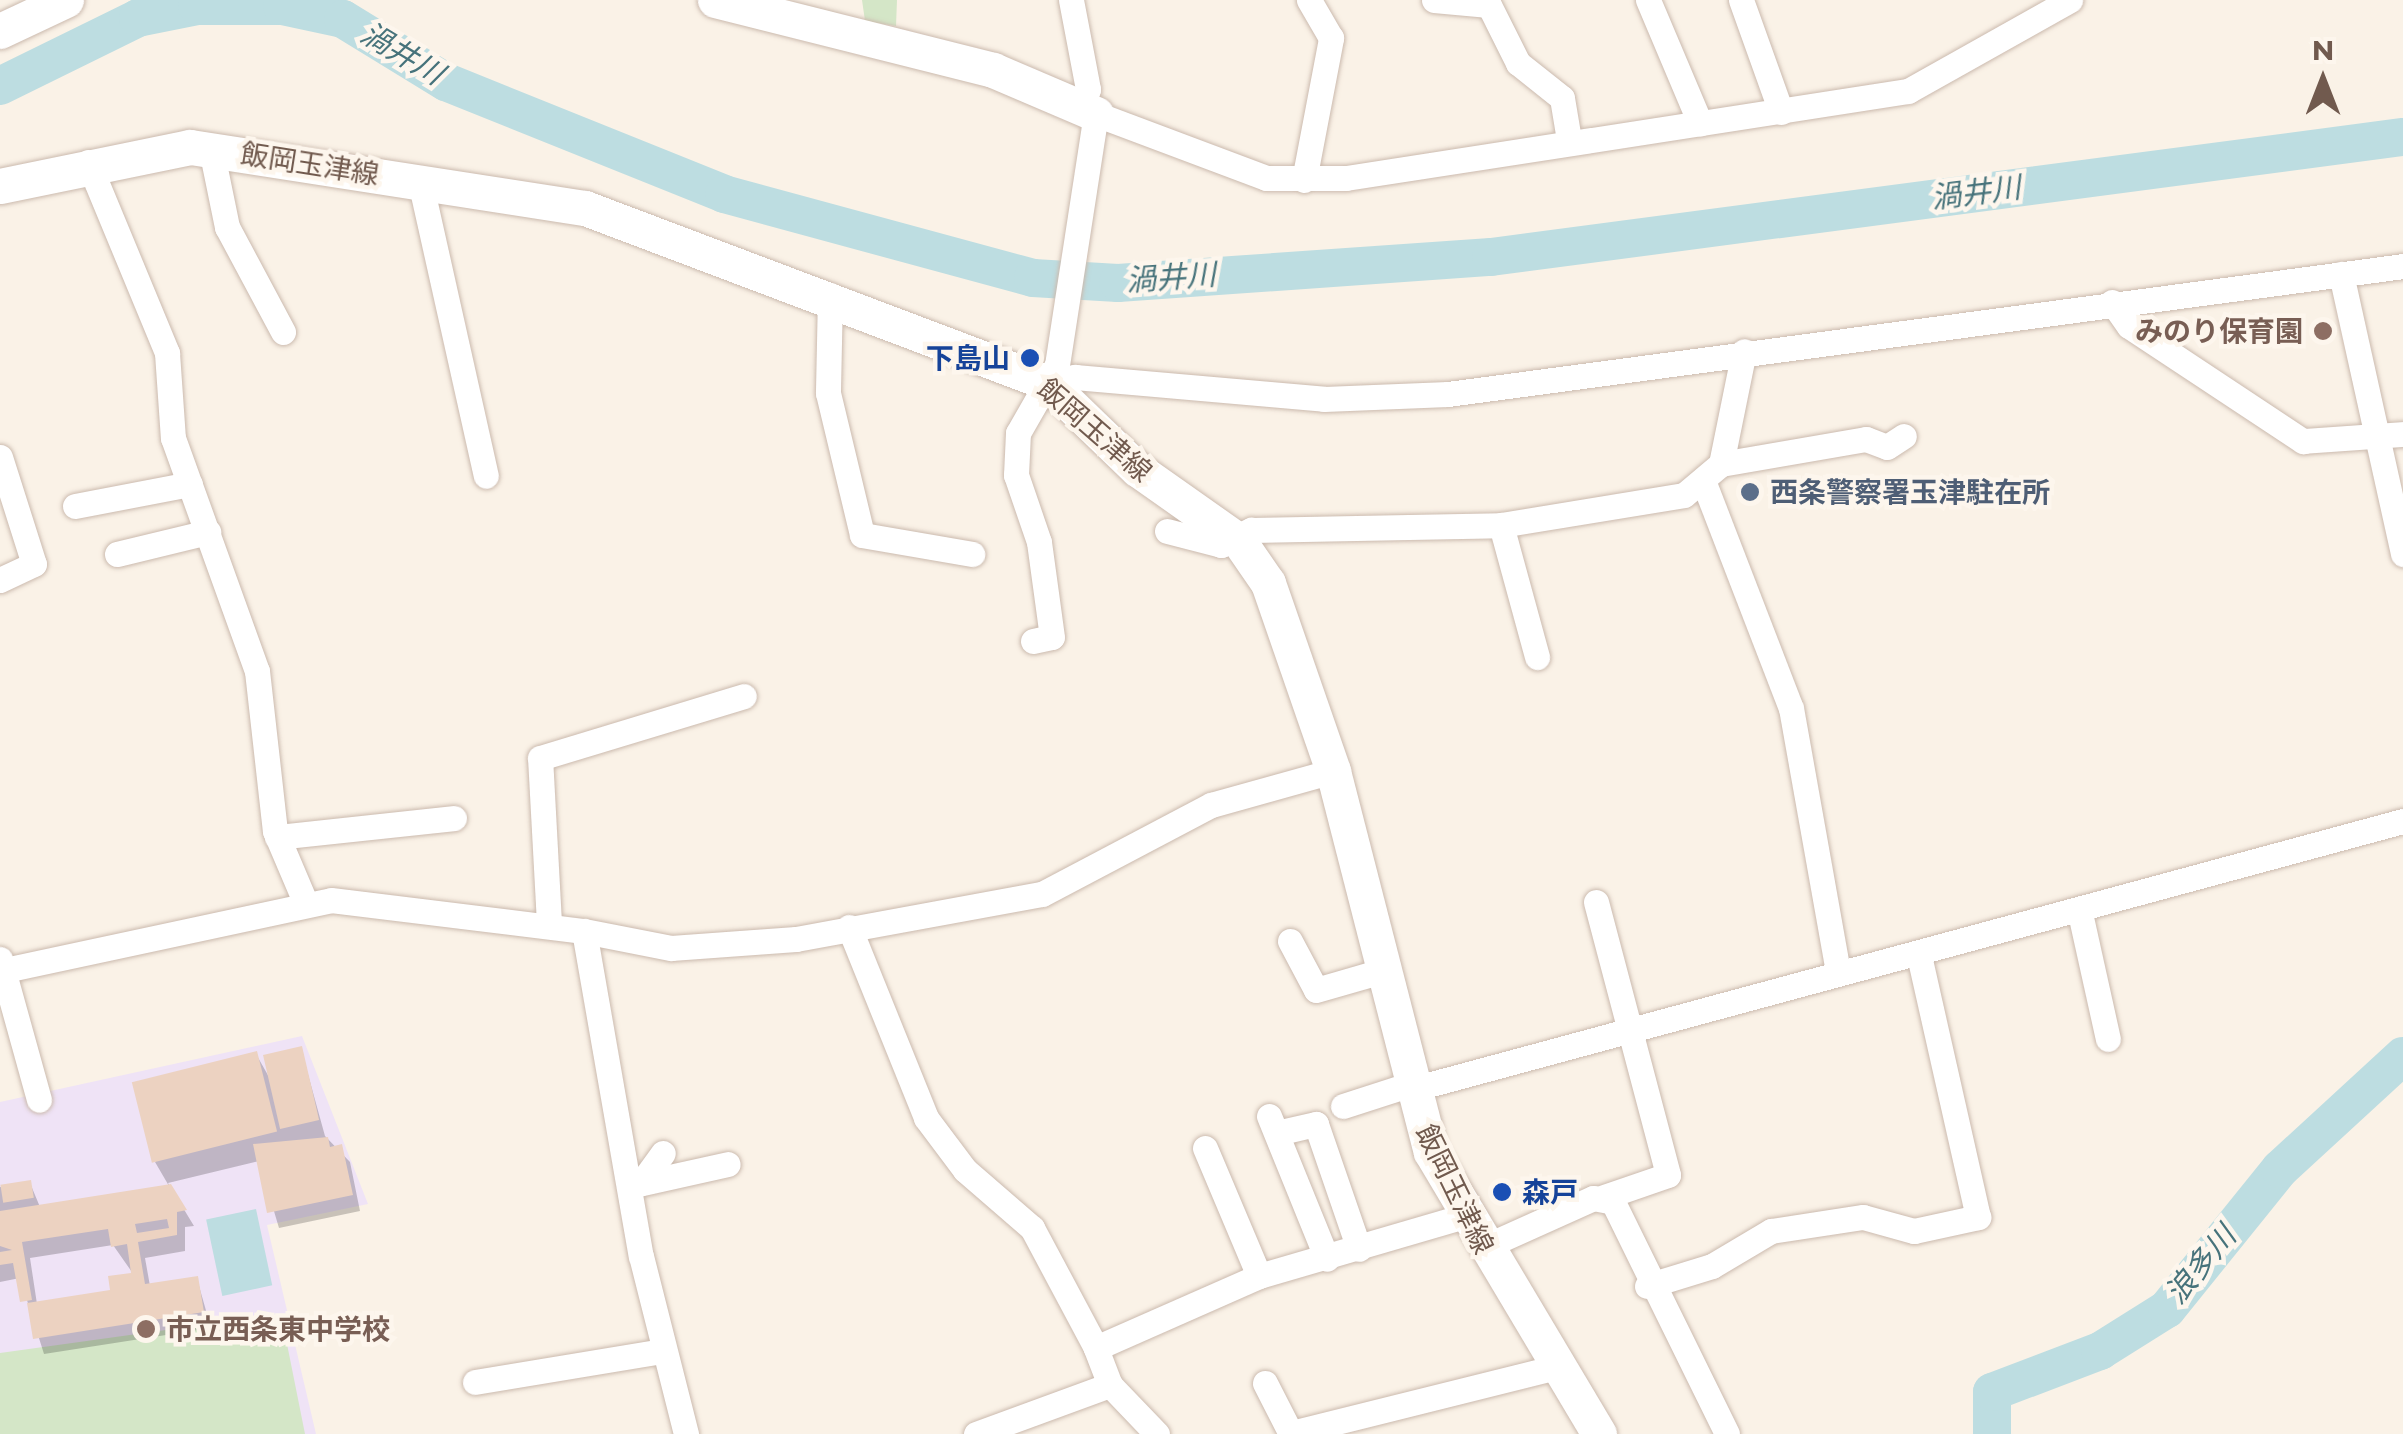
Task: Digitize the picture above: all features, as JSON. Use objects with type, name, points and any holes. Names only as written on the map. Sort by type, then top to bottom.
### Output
[{"type":"main road","points":[[3,14],[66,0]]},
{"type":"main road","points":[[714,0],[993,70],[1088,110]]},
{"type":"main road","name":"飯岡玉津線","points":[[0,186],[88,162],[211,149],[420,181],[619,217],[1052,374],[1136,470],[1234,537],[1268,583],[1332,770],[1412,1086],[1464,1216],[1552,1368],[1599,1434]]},
{"type":"street","points":[[3,14],[32,0]]},
{"type":"street","points":[[1032,641],[1052,637],[1039,542],[1016,475],[1018,433],[1052,374],[1080,220],[1088,89],[1071,0]]},
{"type":"street","points":[[1304,180],[1331,38],[1308,0]]},
{"type":"street","points":[[1434,0],[1490,5],[1518,64],[1562,98],[1569,140]]},
{"type":"street","points":[[1648,0],[1700,123]]},
{"type":"street","points":[[1741,0],[1780,112]]},
{"type":"street","points":[[1088,110],[1266,178],[1304,180],[1908,91],[2070,0]]},
{"type":"street","points":[[211,149],[226,226],[284,332]]},
{"type":"street","points":[[88,162],[167,354],[168,417],[257,671],[277,837],[306,904]]},
{"type":"street","points":[[420,181],[486,476]]},
{"type":"street","points":[[1052,374],[1324,399],[1448,394],[1744,351],[2403,266]]},
{"type":"street","points":[[2341,274],[2403,554]]},
{"type":"street","points":[[830,295],[828,393],[862,535],[972,554]]},
{"type":"street","points":[[2112,302],[2128,326],[2303,441],[2403,434]]},
{"type":"street","points":[[1744,351],[1712,473],[1791,708],[1838,973]]},
{"type":"street","points":[[1166,531],[1222,545],[1262,529],[1501,525],[1581,517],[1712,473],[1866,439],[1887,447],[1904,436]]},
{"type":"street","points":[[0,457],[34,564],[0,580]]},
{"type":"street","points":[[75,506],[190,484]]},
{"type":"street","points":[[1501,525],[1537,656]]},
{"type":"street","points":[[117,554],[208,532]]},
{"type":"street","points":[[548,923],[540,758],[744,696]]},
{"type":"street","points":[[38,1100],[12,1043],[2,964],[306,904],[382,900],[548,923],[671,948],[849,927],[1042,894],[1211,805],[1332,770]]},
{"type":"street","points":[[277,837],[454,818]]},
{"type":"street","points":[[1343,1106],[1838,973],[2080,913],[2403,820]]},
{"type":"street","points":[[1482,1248],[1668,1175],[1626,1031],[1596,902]]},
{"type":"street","points":[[2080,913],[2108,1040]]},
{"type":"street","points":[[849,927],[926,1118],[965,1170],[1032,1228],[1096,1348],[1110,1385],[1157,1434]]},
{"type":"street","points":[[584,930],[635,1185],[663,1352],[686,1434]]},
{"type":"street","points":[[1290,941],[1316,990],[1382,971]]},
{"type":"street","points":[[1647,1286],[1712,1266],[1771,1231],[1863,1217],[1914,1232],[1978,1217],[1920,955]]},
{"type":"street","points":[[1326,1258],[1275,1124],[1316,1124],[1359,1249]]},
{"type":"street","points":[[1205,1148],[1259,1276]]},
{"type":"street","points":[[635,1185],[662,1153]]},
{"type":"street","points":[[635,1185],[728,1164]]},
{"type":"street","points":[[1604,1197],[1727,1434]]},
{"type":"street","points":[[1096,1348],[1259,1276],[1464,1216]]},
{"type":"street","points":[[475,1382],[663,1352]]},
{"type":"street","points":[[1265,1383],[1294,1433],[1552,1368]]},
{"type":"street","points":[[976,1434],[1110,1385]]},
{"type":"shaded area","name":"市立西条東中学校","points":[[302,1036],[368,1204],[267,1225],[316,1434],[0,1434],[0,1102]]},
{"type":"green space","points":[[862,0],[897,0],[896,26],[865,21]]},
{"type":"green space","points":[[281,1314],[305,1434],[0,1434],[0,1353]]},
{"type":"water","points":[[256,1209],[272,1285],[222,1296],[206,1220]]},
{"type":"building","points":[[302,1046],[319,1120],[280,1129],[263,1055]]},
{"type":"building","points":[[257,1051],[277,1132],[152,1163],[132,1082]]},
{"type":"building","points":[[328,1137],[330,1147],[342,1144],[353,1195],[267,1213],[253,1144]]},
{"type":"building","points":[[31,1180],[34,1198],[3,1203],[0,1185]]},
{"type":"building","points":[[171,1184],[187,1210],[177,1212],[177,1235],[138,1242],[145,1284],[198,1276],[204,1312],[33,1339],[27,1303],[110,1290],[108,1276],[131,1273],[127,1244],[111,1247],[108,1229],[22,1242],[32,1300],[20,1302],[13,1263],[0,1265],[0,1252],[12,1250],[0,1246],[0,1211]],"holes":[[[167,1219],[169,1228],[137,1233],[135,1224]]]},
{"type":"waterway","name":"渦井川","points":[[0,86],[138,18],[197,6],[282,6],[343,19],[446,82],[724,194],[1033,278],[1118,283],[1491,257],[2403,137]]},
{"type":"waterway","name":"浪多川","points":[[1992,1434],[1992,1392],[2100,1351],[2167,1309],[2280,1169],[2403,1056]]},
{"type":"place","name":"みのり保育園","points":[[2323,331]]},
{"type":"place","name":"下島山","points":[[1030,358]]},
{"type":"place","name":"西条警察署玉津駐在所","points":[[1750,492]]},
{"type":"place","name":"森戸","points":[[1502,1192]]},
{"type":"place","name":"市立西条東中学校","points":[[146,1329]]}]
